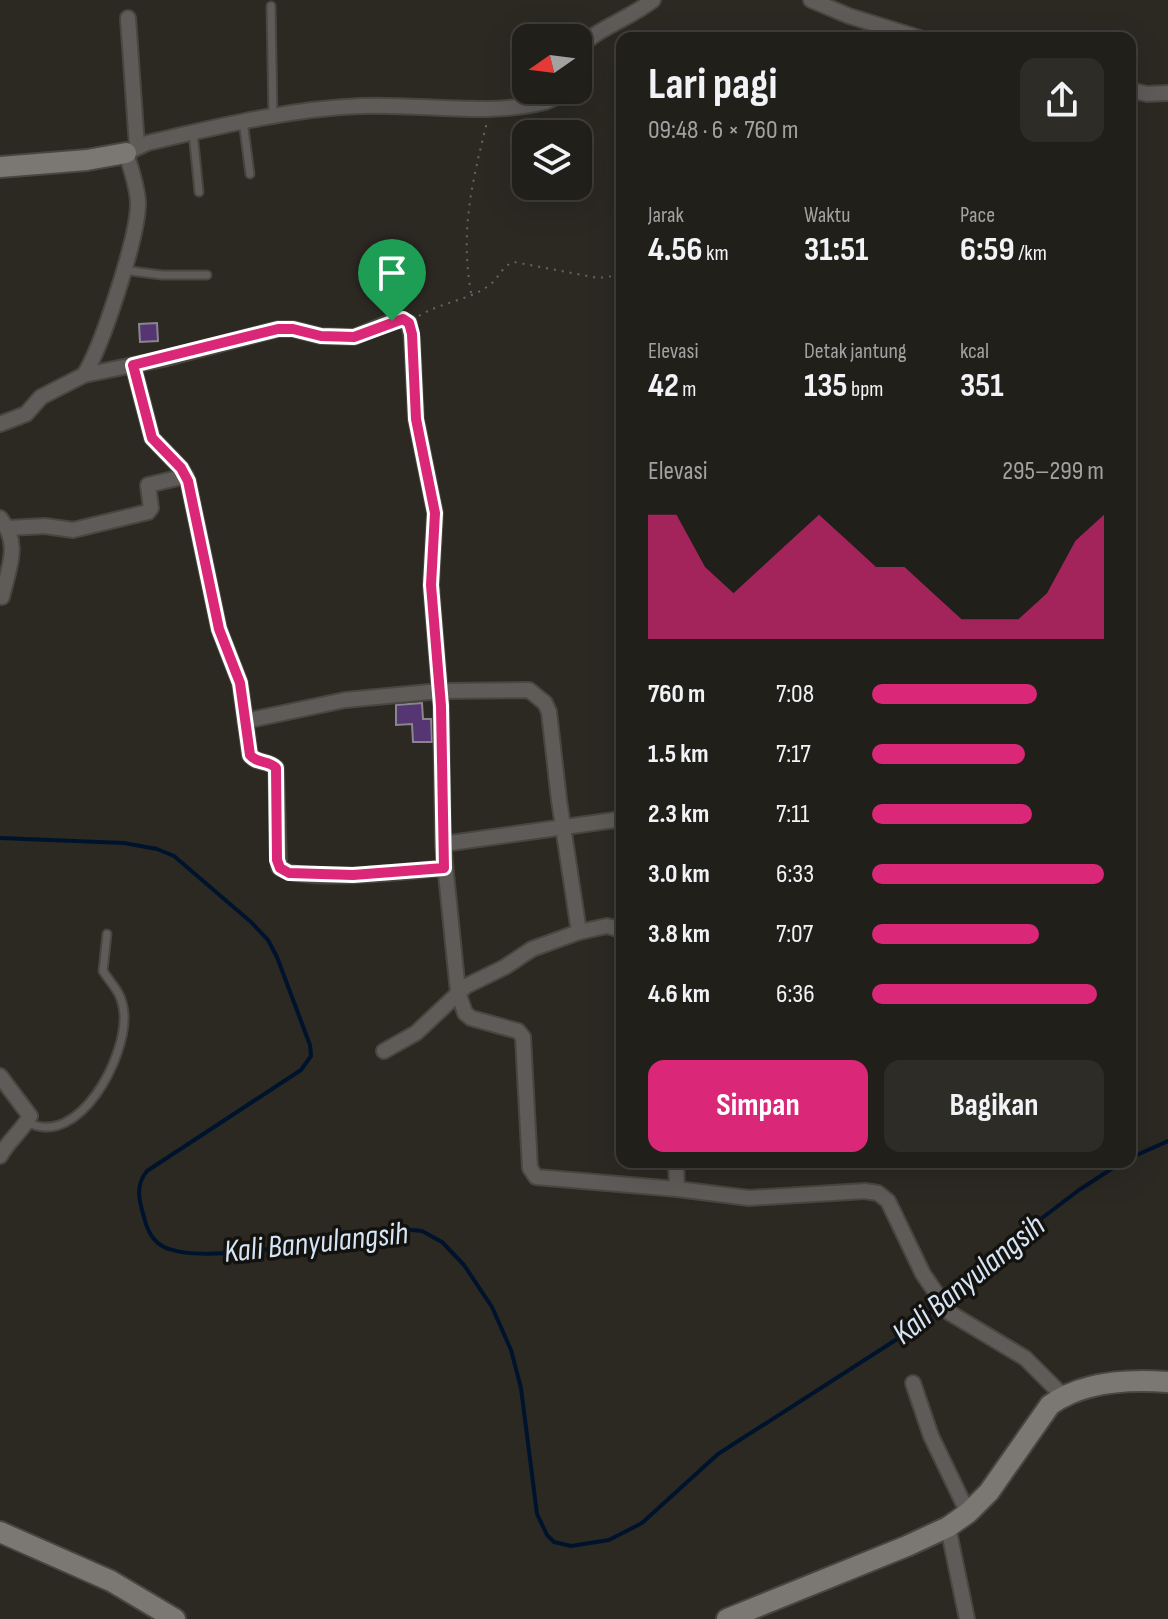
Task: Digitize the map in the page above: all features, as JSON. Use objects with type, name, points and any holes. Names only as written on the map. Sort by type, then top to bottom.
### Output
[{"type":"street","points":[[592,36],[653,0]]},
{"type":"street","points":[[811,0],[901,32]]},
{"type":"street","points":[[84,375],[105,328],[135,225],[138,203],[132,150],[128,18]]},
{"type":"street","points":[[1136,91],[1168,93]]},
{"type":"street","points":[[0,167],[87,160],[273,116],[361,106],[490,109],[529,104]]},
{"type":"street","points":[[0,424],[26,414],[41,397],[84,375],[278,329],[293,329],[321,336],[354,337],[398,319],[409,323],[416,419],[435,513],[431,585],[440,691],[444,868],[458,992],[465,1013],[471,1018],[518,1031],[523,1037],[530,1168],[536,1177],[749,1198],[865,1191],[878,1193],[888,1201],[923,1274],[950,1313],[1025,1358],[1063,1396]]},
{"type":"street","points":[[133,365],[152,438],[186,476],[219,629],[238,678],[251,757],[273,764],[277,772],[277,856],[282,870],[289,873],[353,875],[444,868]]},
{"type":"street","points":[[2,597],[13,543],[4,523],[73,530],[148,512],[151,508],[148,485],[186,476]]},
{"type":"street","points":[[245,721],[345,700],[440,691],[529,690],[545,703],[549,712],[579,932]]},
{"type":"street","points":[[443,844],[616,820]]},
{"type":"street","points":[[384,1051],[425,1026],[458,992],[532,949],[579,932],[607,926],[616,928]]},
{"type":"street","points":[[0,1076],[28,1111],[30,1118],[11,1137],[0,1156]]},
{"type":"street","points":[[676,1168],[677,1189]]},
{"type":"street","points":[[727,1619],[907,1546],[960,1519],[989,1492],[1050,1405],[1063,1396],[1085,1387],[1168,1382]]},
{"type":"street","points":[[913,1383],[960,1519],[967,1619]]},
{"type":"street","points":[[0,1532],[111,1581],[175,1619]]},
{"type":"lane","points":[[271,6],[273,116]]},
{"type":"lane","points":[[243,121],[250,174]]},
{"type":"lane","points":[[193,133],[199,192]]},
{"type":"lane","points":[[123,270],[162,275],[207,275]]},
{"type":"lane","points":[[27,1122],[48,1128],[69,1120],[88,1105],[112,1067],[124,1017],[118,989],[103,971],[107,934]]},
{"type":"path","points":[[472,294],[466,258],[466,219],[490,109]]},
{"type":"path","points":[[409,323],[433,308],[489,285],[505,266],[514,262],[598,278],[616,276]]},
{"type":"building","points":[[157,323],[158,341],[140,342],[139,324]]},
{"type":"building","points":[[422,703],[423,719],[431,719],[432,742],[413,742],[412,724],[396,725],[396,705]]},
{"type":"waterway","name":"Kali Banyulangsih","points":[[0,838],[124,843],[157,849],[174,856],[268,940],[310,1045],[311,1056],[301,1070],[147,1171],[139,1193],[148,1231],[164,1247],[212,1254],[279,1248],[401,1229],[422,1231],[442,1242],[464,1265],[492,1307],[511,1350],[521,1388],[537,1514],[554,1542],[571,1546],[609,1540],[642,1523],[718,1454],[905,1334],[1013,1240],[1113,1168]]},
{"type":"waterway","name":"Kali Banyulangsih","points":[[1136,1155],[1168,1141]]},
{"type":"route","points":[[403,319],[411,328],[414,409],[435,513],[431,585],[441,706],[444,868],[353,875],[289,873],[280,868],[277,860],[276,768],[273,764],[254,760],[250,755],[240,683],[219,629],[188,481],[181,468],[152,438],[133,365],[278,329],[293,329],[321,336],[354,337],[392,321],[403,319]]}]
